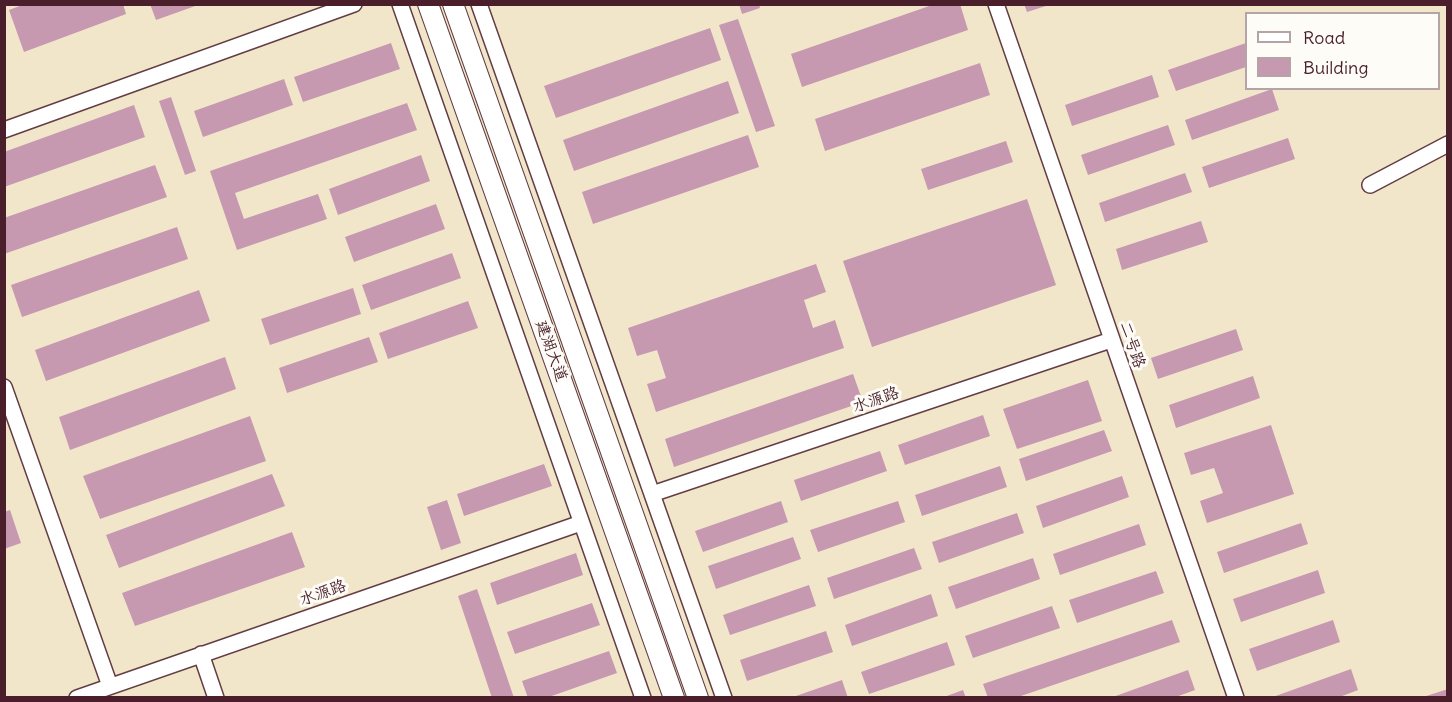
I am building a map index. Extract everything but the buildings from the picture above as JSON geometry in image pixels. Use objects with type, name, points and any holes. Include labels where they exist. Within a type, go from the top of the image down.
[{"type":"main road","name":"建湖大道","points":[[428,4],[674,698]]},
{"type":"main road","name":"建湖大道","points":[[453,4],[698,698]]},
{"type":"street","points":[[5,129],[354,4]]},
{"type":"street","points":[[400,4],[643,698]]},
{"type":"street","points":[[479,4],[724,698]]},
{"type":"street","name":"二号路","points":[[996,4],[1236,698]]},
{"type":"street","points":[[1370,185],[1448,144]]},
{"type":"street","name":"水源路","points":[[652,494],[1111,340]]},
{"type":"street","points":[[4,387],[110,686]]},
{"type":"street","name":"水源路","points":[[77,698],[581,523]]},
{"type":"street","points":[[201,654],[216,698]]}]
